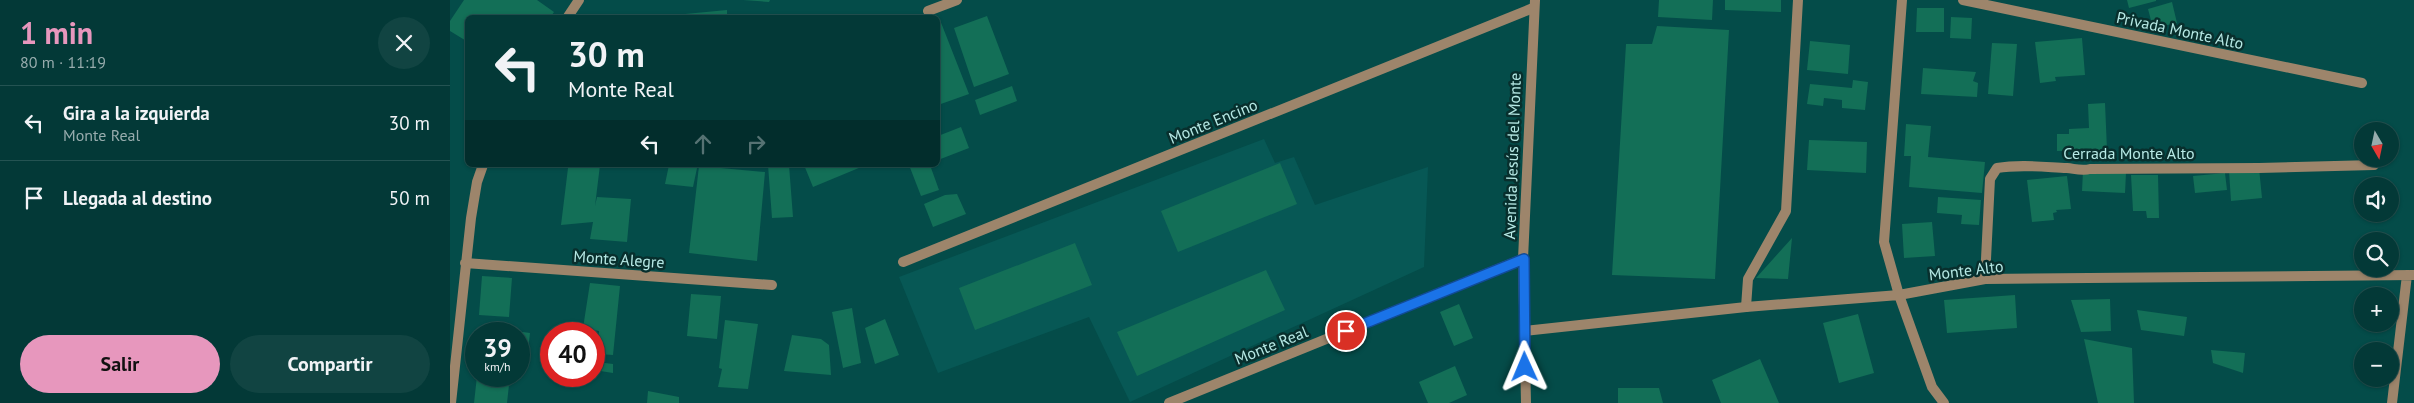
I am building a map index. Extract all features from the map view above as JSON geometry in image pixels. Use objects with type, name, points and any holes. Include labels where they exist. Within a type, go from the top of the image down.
[{"type":"street","points":[[569,15],[579,0]]},
{"type":"street","points":[[928,10],[956,0]]},
{"type":"street","points":[[1746,307],[1748,280],[1786,212],[1798,0]]},
{"type":"street","points":[[1902,0],[1884,242],[1899,295],[1932,387],[1944,403]]},
{"type":"street","name":"Privada Monte Alto","points":[[1963,0],[2362,83]]},
{"type":"street","name":"Avenida Jesús del Monte","points":[[1526,403],[1524,259],[1534,4]]},
{"type":"street","name":"Monte Encino","points":[[903,262],[1534,4]]},
{"type":"street","name":"Cerrada Monte Alto","points":[[1986,279],[1990,179],[1997,168],[2010,166],[2083,171],[2090,169],[2354,166]]},
{"type":"street","points":[[450,403],[465,263],[477,182],[482,167]]},
{"type":"street","name":"Monte Real","points":[[1169,403],[1524,259]]},
{"type":"street","name":"Monte Alegre","points":[[465,263],[772,285]]},
{"type":"street","points":[[2392,403],[2410,276]]},
{"type":"street","name":"Monte Alto","points":[[1524,332],[1746,307],[1899,295],[1986,279],[2410,276]]},
{"type":"shaded area","points":[[1264,139],[1275,163],[1294,157],[1315,205],[1428,167],[1424,267],[1130,402],[1089,317],[938,373],[899,277]]},
{"type":"building","points":[[464,0],[537,0],[554,12],[552,15],[465,15],[465,40],[450,31],[450,21]]},
{"type":"building","points":[[743,0],[770,0],[769,2]]},
{"type":"building","points":[[1659,0],[1713,0],[1712,20],[1658,17]]},
{"type":"building","points":[[1725,0],[1781,0],[1781,12],[1725,10]]},
{"type":"building","points":[[2127,0],[2156,0],[2156,1],[2129,8]]},
{"type":"building","points":[[2172,2],[2177,23],[2153,28],[2148,9]]},
{"type":"building","points":[[1917,8],[1944,8],[1944,32],[1916,32]]},
{"type":"building","points":[[727,10],[727,15],[685,14]]},
{"type":"building","points":[[987,16],[1009,74],[974,87],[954,28]]},
{"type":"building","points":[[1951,17],[1972,18],[1971,39],[1950,38]]},
{"type":"building","points":[[940,20],[969,94],[940,104]]},
{"type":"building","points":[[1657,26],[1729,30],[1715,279],[1612,275],[1626,44],[1652,44]]},
{"type":"building","points":[[2082,38],[2085,75],[2055,77],[2056,81],[2040,83],[2035,42]]},
{"type":"building","points":[[1810,41],[1850,45],[1848,74],[1807,70]]},
{"type":"building","points":[[1992,43],[2017,44],[2013,96],[1988,94]]},
{"type":"building","points":[[1923,68],[1976,72],[1973,81],[1978,83],[1977,97],[1921,94]]},
{"type":"building","points":[[1853,80],[1868,82],[1865,110],[1842,108],[1842,100],[1824,98],[1823,106],[1807,104],[1810,84],[1852,88]]},
{"type":"building","points":[[1012,86],[1017,101],[980,115],[975,100]]},
{"type":"building","points":[[2105,103],[2107,150],[2057,151],[2057,134],[2069,134],[2069,129],[2089,128],[2088,104]]},
{"type":"building","points":[[1906,124],[1931,126],[1928,157],[1985,162],[1982,193],[1909,187],[1911,156],[1904,156]]},
{"type":"building","points":[[961,127],[969,148],[940,159],[940,135]]},
{"type":"building","points":[[1809,140],[1867,142],[1866,173],[1807,170]]},
{"type":"building","points":[[1280,163],[1297,204],[1178,252],[1161,211]]},
{"type":"building","points":[[600,167],[595,206],[597,197],[631,199],[627,242],[590,239],[593,222],[561,225],[568,168]]},
{"type":"building","points":[[669,167],[697,168],[693,187],[665,184]]},
{"type":"building","points":[[699,167],[765,172],[757,261],[689,253]]},
{"type":"building","points":[[768,167],[789,167],[793,217],[772,218]]},
{"type":"building","points":[[805,167],[861,167],[813,187]]},
{"type":"building","points":[[910,167],[931,167],[939,190],[921,196]]},
{"type":"building","points":[[2259,168],[2262,198],[2231,201],[2229,171]]},
{"type":"building","points":[[2083,171],[2126,173],[2125,193],[2082,191]]},
{"type":"building","points":[[2225,173],[2227,190],[2195,193],[2193,176]]},
{"type":"building","points":[[2131,175],[2158,175],[2159,218],[2147,218],[2146,211],[2133,211]]},
{"type":"building","points":[[2067,176],[2071,209],[2056,210],[2057,212],[2053,213],[2054,220],[2032,222],[2027,180]]},
{"type":"building","points":[[957,194],[966,214],[933,227],[924,204],[945,195]]},
{"type":"building","points":[[1938,197],[1981,200],[1979,225],[1961,224],[1962,215],[1937,213]]},
{"type":"building","points":[[1932,222],[1935,256],[1904,258],[1902,224]]},
{"type":"building","points":[[1792,238],[1788,279],[1756,278]]},
{"type":"building","points":[[1075,243],[1092,285],[975,330],[959,288]]},
{"type":"building","points":[[1266,270],[1285,310],[1137,376],[1117,332]]},
{"type":"building","points":[[482,276],[512,278],[509,317],[479,315]]},
{"type":"building","points":[[590,283],[620,286],[613,355],[605,354],[605,322],[584,322]]},
{"type":"building","points":[[691,294],[721,296],[717,339],[687,336]]},
{"type":"building","points":[[2015,295],[2017,328],[1947,333],[1944,300]]},
{"type":"building","points":[[2110,299],[2111,331],[2081,332],[2071,300]]},
{"type":"building","points":[[1459,304],[1473,338],[1454,346],[1440,312]]},
{"type":"building","points":[[852,308],[861,363],[843,368],[832,312]]},
{"type":"building","points":[[2137,310],[2187,317],[2184,336],[2141,330]]},
{"type":"building","points":[[1858,314],[1874,373],[1839,383],[1823,323]]},
{"type":"building","points":[[885,319],[899,355],[875,364],[865,328]]},
{"type":"building","points":[[725,320],[758,324],[748,389],[718,387],[722,369],[719,368]]},
{"type":"building","points":[[792,335],[821,339],[829,345],[831,375],[784,371]]},
{"type":"building","points":[[2084,339],[2132,348],[2134,403],[2098,403]]},
{"type":"building","points":[[2211,350],[2245,353],[2243,373],[2213,363]]},
{"type":"building","points":[[1760,359],[1779,403],[1721,403],[1712,380]]},
{"type":"building","points":[[605,363],[613,364],[613,373],[605,372]]},
{"type":"building","points":[[1455,366],[1467,395],[1449,403],[1428,403],[1419,382]]},
{"type":"building","points":[[476,387],[509,387],[507,403],[474,403]]},
{"type":"building","points":[[1618,388],[1659,388],[1663,403],[1618,403]]},
{"type":"building","points":[[648,391],[679,397],[679,403],[647,403]]},
{"type":"route","points":[[1346,331],[1524,259],[1525,367]]}]
